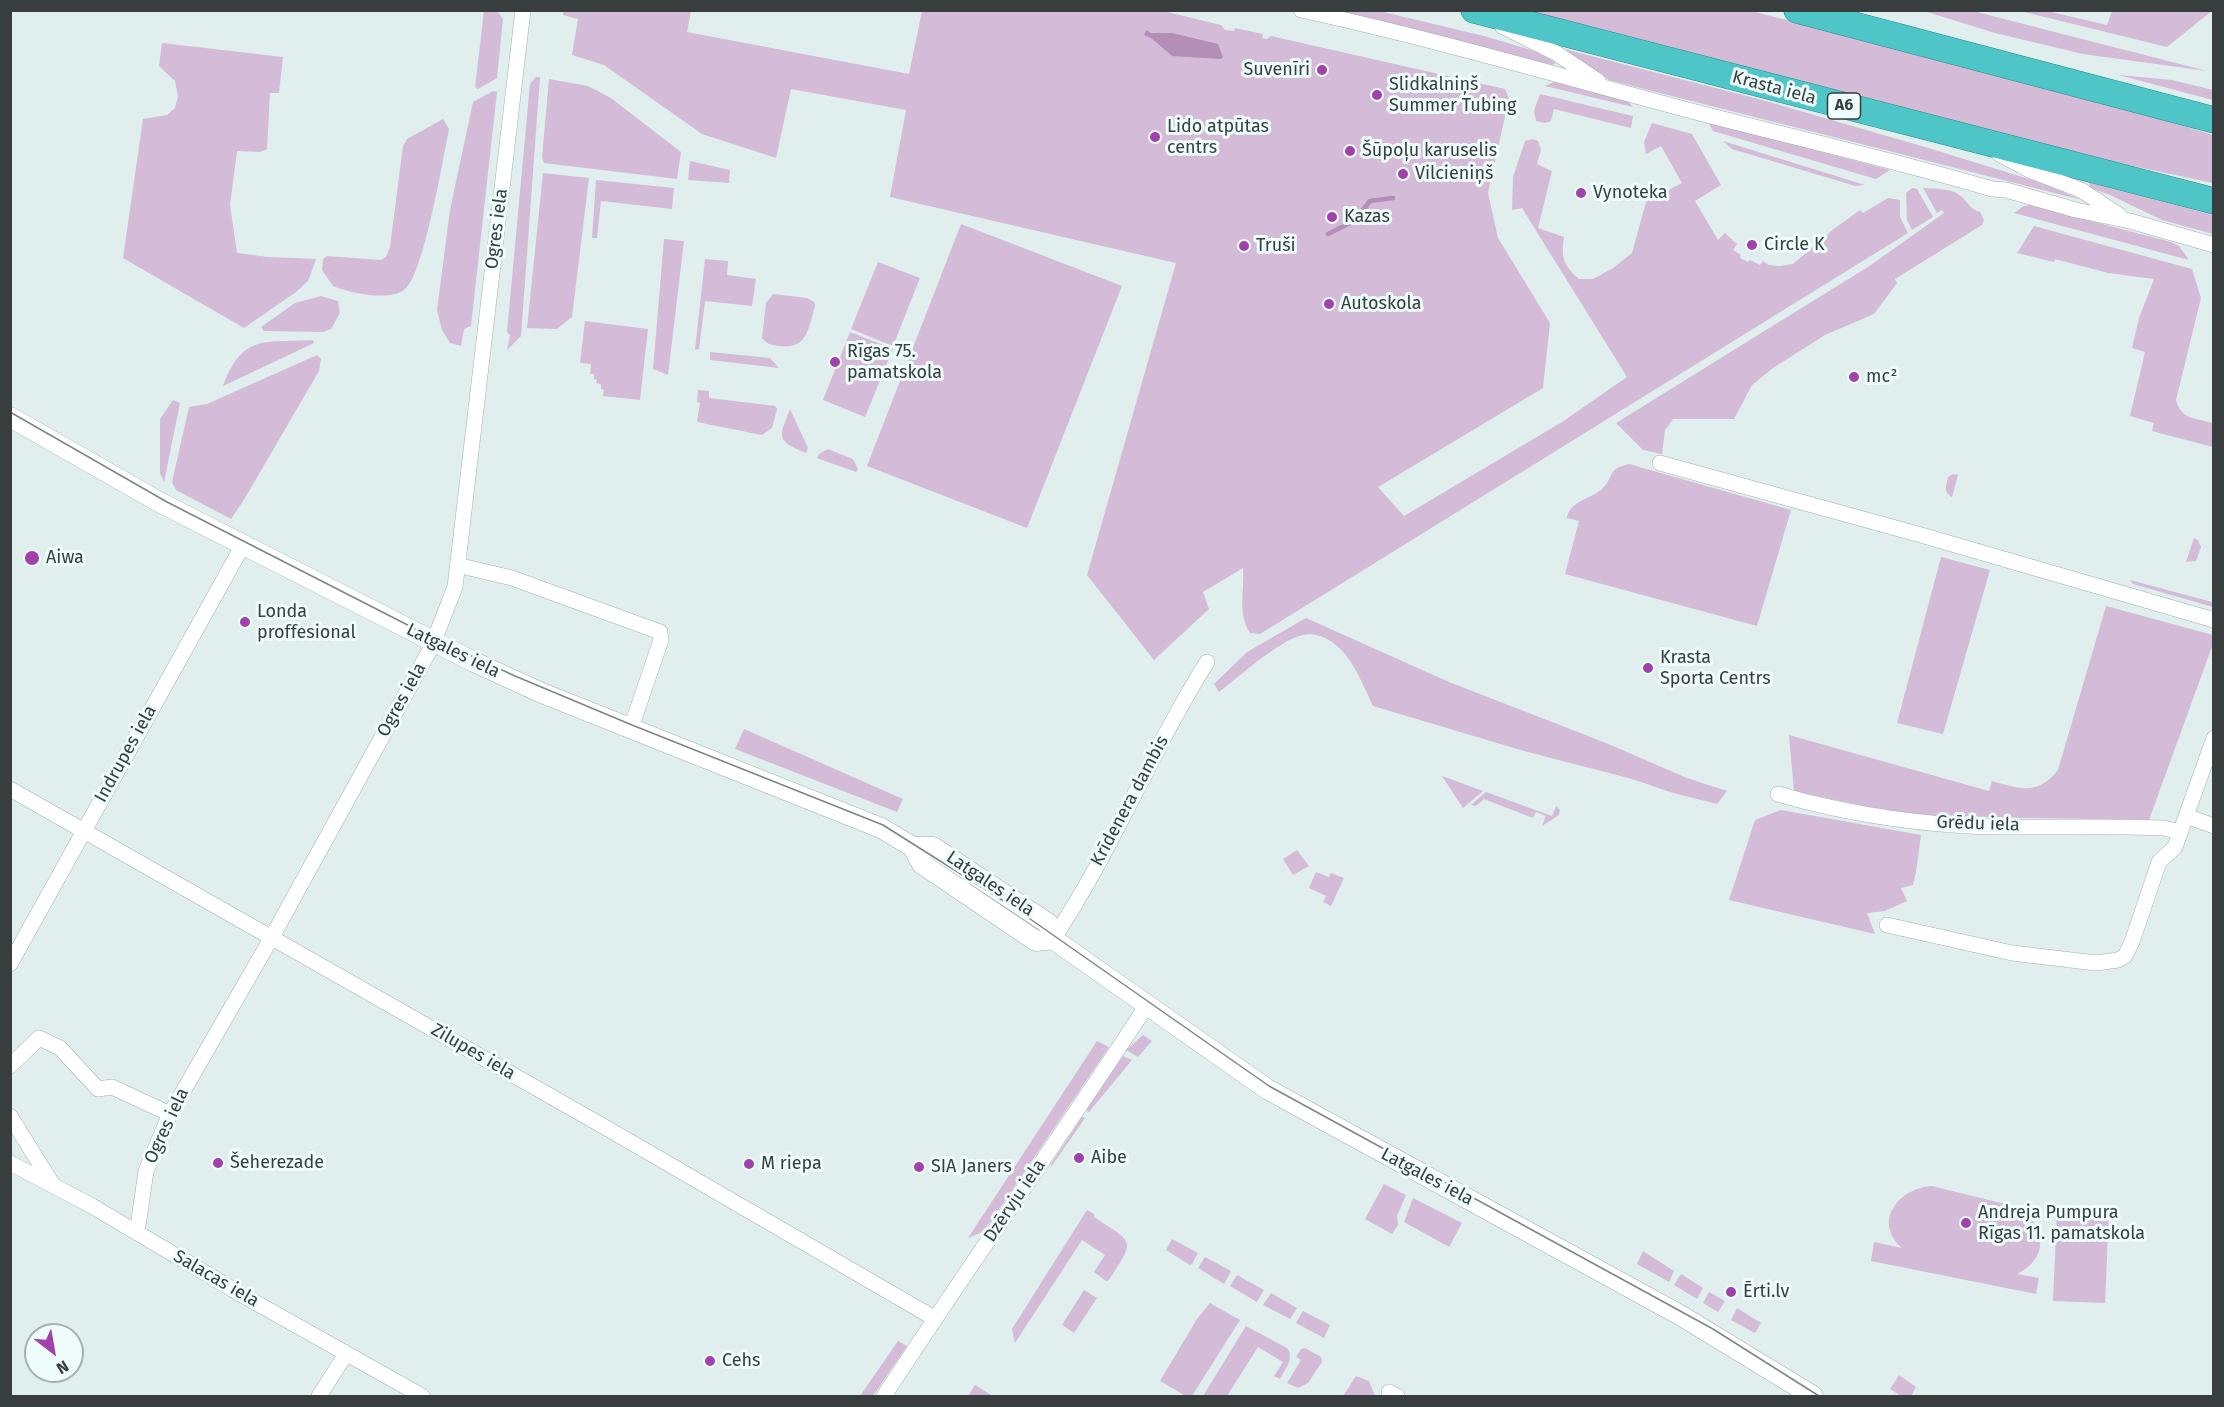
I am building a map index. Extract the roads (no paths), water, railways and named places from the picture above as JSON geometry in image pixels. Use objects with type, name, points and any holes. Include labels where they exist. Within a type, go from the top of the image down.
[{"type":"highway","name":"Krasta iela","points":[[1472,10],[2214,201]]},
{"type":"highway","points":[[1797,10],[2214,120]]},
{"type":"highway","points":[[2162,107],[2214,130]]},
{"type":"highway","points":[[2109,174],[2147,175],[2199,180],[2214,184]]},
{"type":"street","name":"Ogres iela","points":[[137,1233],[146,1171],[170,1114],[272,937],[434,642],[455,587],[523,10]]},
{"type":"street","points":[[1301,10],[1914,166],[1992,189],[2006,190],[2076,210],[2130,221],[2214,245]]},
{"type":"street","points":[[1472,10],[1556,52],[1606,87]]},
{"type":"street","points":[[1974,140],[2029,170],[2081,190],[2130,221]]},
{"type":"street","name":"Latgales iela","points":[[10,417],[161,503],[434,642],[542,693],[881,828],[914,847],[922,864],[1036,941],[1053,939],[1267,1089],[1680,1315],[1813,1396]]},
{"type":"street","points":[[1660,463],[1977,550],[2214,620]]},
{"type":"street","name":"Indrupes iela","points":[[10,964],[243,545]]},
{"type":"street","points":[[458,566],[512,578],[660,632],[661,640],[631,728]]},
{"type":"street","name":"Krīdenera dambis","points":[[1053,939],[1091,874],[1182,701],[1207,662]]},
{"type":"street","points":[[1887,925],[2012,953],[2096,963],[2118,960],[2125,956],[2132,942],[2159,862],[2175,847],[2214,738]]},
{"type":"street","name":"Zilupes iela","points":[[10,789],[934,1318]]},
{"type":"street","name":"Grēdu iela","points":[[1778,794],[1808,803],[1902,820],[1967,826],[2163,828],[2180,832]]},
{"type":"street","points":[[2186,816],[2214,826]]},
{"type":"street","name":"Dzērvju iela","points":[[884,1396],[934,1318],[1147,1005]]},
{"type":"street","points":[[10,1066],[39,1038],[60,1048],[98,1089],[112,1087],[170,1114]]},
{"type":"street","points":[[10,1116],[54,1186]]},
{"type":"street","name":"Salacas iela","points":[[10,1163],[422,1396]]},
{"type":"street","points":[[320,1396],[346,1354]]},
{"type":"waterway","points":[[1328,234],[1354,221],[1370,201],[1393,198]]},
{"type":"tram line","points":[[10,412],[167,502],[435,639],[515,676],[632,725],[883,825],[1013,907],[1269,1086],[1713,1329],[1819,1396]]},
{"type":"place","name":"Suvenīri","points":[[1322,70]]},
{"type":"place","name":"Slidkalniņš Summer Tubing","points":[[1377,95]]},
{"type":"place","name":"Lido atpūtas centrs","points":[[1155,137]]},
{"type":"place","name":"Šūpoļu karuselis","points":[[1350,151]]},
{"type":"place","name":"Vilcieniņš","points":[[1403,174]]},
{"type":"place","name":"Vynoteka","points":[[1581,193]]},
{"type":"place","name":"Kazas","points":[[1332,217]]},
{"type":"place","name":"Circle K","points":[[1752,245]]},
{"type":"place","name":"Truši","points":[[1244,246]]},
{"type":"place","name":"Autoskola","points":[[1329,304]]},
{"type":"place","name":"Rīgas 75. pamatskola","points":[[835,362]]},
{"type":"place","name":"mc²","points":[[1854,377]]},
{"type":"place","name":"Aiwa","points":[[32,558]]},
{"type":"place","name":"Londa proffesional","points":[[245,622]]},
{"type":"place","name":"Krasta Sporta Centrs","points":[[1648,668]]},
{"type":"place","name":"Aibe","points":[[1079,1158]]},
{"type":"place","name":"Šeherezade","points":[[218,1163]]},
{"type":"place","name":"M riepa","points":[[749,1164]]},
{"type":"place","name":"SIA Janers","points":[[919,1167]]},
{"type":"place","name":"Andreja Pumpura Rīgas 11. pamatskola","points":[[1966,1223]]},
{"type":"place","name":"Ērti.lv","points":[[1731,1292]]},
{"type":"place","name":"Cehs","points":[[710,1361]]}]
